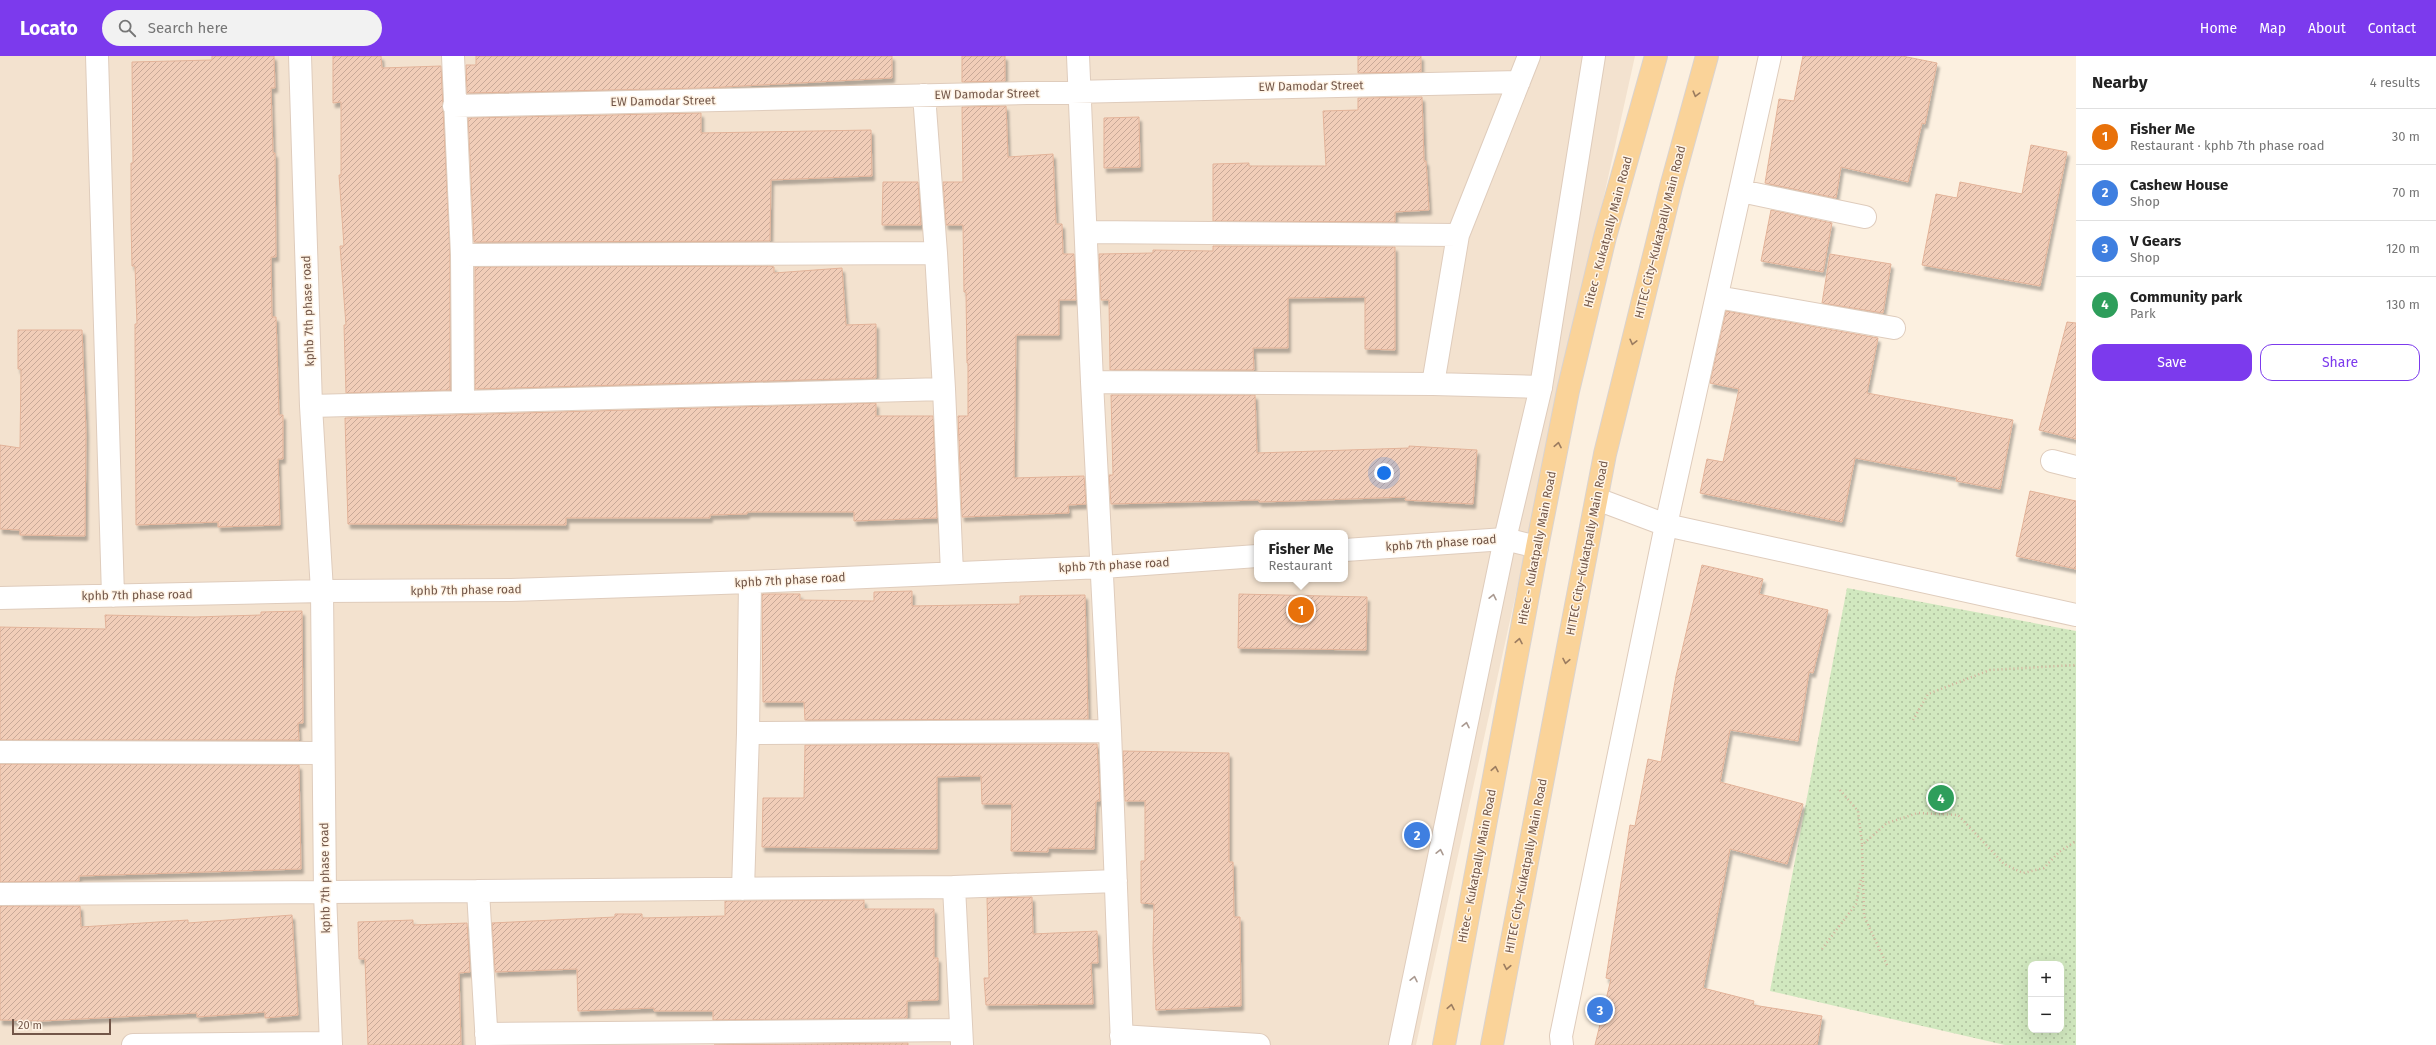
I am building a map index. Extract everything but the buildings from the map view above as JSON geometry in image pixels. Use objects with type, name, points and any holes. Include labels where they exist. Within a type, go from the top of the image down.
[{"type":"main road","name":"Hitec - Kukatpally Main Road","points":[[1444,1045],[1537,547],[1568,391],[1603,245],[1656,56]]},
{"type":"main road","name":"HITEC City–Kukatpally Main Road","points":[[1492,1045],[1605,454],[1671,187],[1707,56]]},
{"type":"street","points":[[97,56],[113,596]]},
{"type":"street","name":"kphb 7th phase road","points":[[300,56],[311,406],[322,590],[325,892],[331,1044]]},
{"type":"street","points":[[453,56],[454,106],[462,255],[463,402]]},
{"type":"street","points":[[1078,56],[1092,382],[1103,567],[1122,1040],[1259,1045]]},
{"type":"street","points":[[1433,384],[1458,235],[1529,56]]},
{"type":"street","points":[[1400,1045],[1505,539],[1541,387],[1594,56]]},
{"type":"street","points":[[1562,1045],[1561,1036],[1666,526],[1770,56]]},
{"type":"street","name":"EW Damodar Street","points":[[454,106],[1519,82]]},
{"type":"street","points":[[924,95],[936,253],[944,389],[952,573]]},
{"type":"street","points":[[1741,191],[1865,217]]},
{"type":"street","points":[[1086,232],[1458,235]]},
{"type":"street","points":[[462,255],[936,253]]},
{"type":"street","points":[[1717,297],[1894,328]]},
{"type":"street","points":[[1092,382],[1433,384],[1541,387]]},
{"type":"street","points":[[311,406],[944,389]]},
{"type":"street","points":[[2052,461],[2076,466]]},
{"type":"street","points":[[1597,499],[1666,526],[2076,615]]},
{"type":"street","name":"kphb 7th phase road","points":[[1348,550],[1505,539],[1537,547]]},
{"type":"street","name":"kphb 7th phase road","points":[[0,598],[322,590],[511,590],[750,582],[1103,567],[1254,556]]},
{"type":"street","points":[[744,889],[750,582]]},
{"type":"street","points":[[748,733],[1110,731]]},
{"type":"street","points":[[0,752],[323,753]]},
{"type":"street","points":[[0,894],[954,887],[1116,881]]},
{"type":"street","points":[[478,891],[487,1039],[962,1037],[954,887]]},
{"type":"street","points":[[133,1045],[331,1044]]},
{"type":"path","points":[[1913,720],[1928,694],[1990,670],[2076,665]]},
{"type":"path","points":[[1840,790],[1858,811],[1862,845],[1864,916],[1887,965]]},
{"type":"path","points":[[1862,845],[1888,823],[1918,813],[1958,815],[2004,864],[2023,873],[2044,868],[2059,852],[2076,841]]},
{"type":"path","points":[[1822,949],[1856,904],[1862,875]]},
{"type":"shaded area","points":[[0,56],[1635,56],[1416,1045],[0,1045]]},
{"type":"green space","points":[[1847,588],[2076,631],[2076,1045],[2005,1045],[1770,991]]},
{"type":"place","name":"Fisher Me","points":[[1301,610]]},
{"type":"place","name":"Community park","points":[[1941,798]]},
{"type":"place","name":"Cashew House","points":[[1417,835]]},
{"type":"place","name":"V Gears","points":[[1600,1010]]}]
